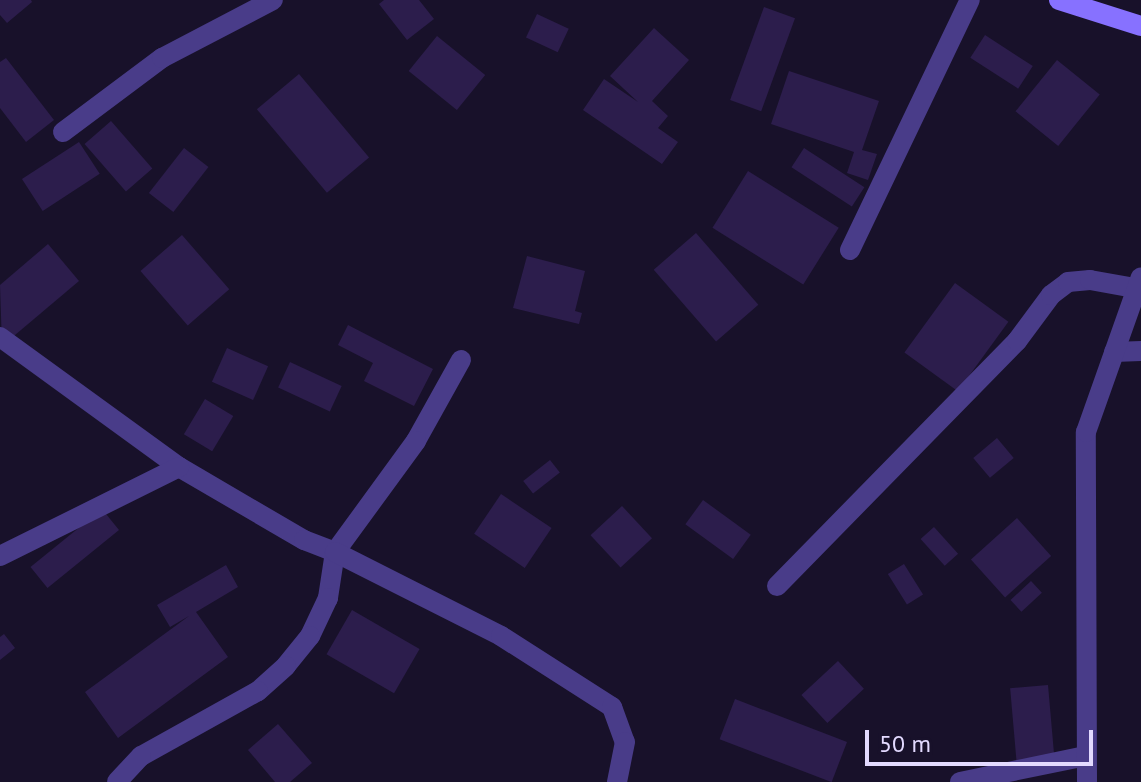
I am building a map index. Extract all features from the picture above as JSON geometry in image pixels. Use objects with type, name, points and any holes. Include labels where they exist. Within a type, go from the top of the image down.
[{"type":"street","points":[[63,132],[162,58],[273,0]]},
{"type":"street","points":[[850,250],[970,0]]},
{"type":"street","points":[[1059,0],[1141,26]]},
{"type":"street","points":[[777,586],[1017,341],[1051,295],[1068,282],[1138,283],[1086,432],[1087,782]]},
{"type":"street","points":[[0,337],[179,467],[304,540],[335,552],[501,636],[612,707],[625,742],[617,782]]},
{"type":"street","points":[[1114,352],[1141,351]]},
{"type":"street","points":[[117,782],[141,756],[258,691],[286,666],[310,636],[328,598],[335,552],[416,441],[461,360]]},
{"type":"street","points":[[0,556],[179,467]]},
{"type":"street","points":[[960,782],[1086,756]]},
{"type":"building","points":[[0,0],[32,2],[7,23],[0,15]]},
{"type":"building","points":[[384,0],[419,0],[434,19],[407,40],[379,4]]},
{"type":"building","points":[[764,7],[795,18],[761,111],[730,100]]},
{"type":"building","points":[[537,14],[569,29],[558,52],[526,38]]},
{"type":"building","points":[[654,28],[689,60],[652,101],[668,116],[658,128],[678,142],[662,164],[583,110],[604,79],[638,102],[610,76]]},
{"type":"building","points":[[985,35],[1033,66],[1018,89],[970,58]]},
{"type":"building","points":[[437,36],[485,75],[457,110],[409,71]]},
{"type":"building","points":[[6,58],[54,120],[26,142],[0,108],[0,62]]},
{"type":"building","points":[[1057,60],[1100,95],[1058,146],[1015,111]]},
{"type":"building","points":[[789,71],[879,101],[862,150],[877,154],[868,180],[847,173],[854,152],[771,124]]},
{"type":"building","points":[[299,74],[369,157],[327,193],[257,109]]},
{"type":"building","points":[[111,121],[152,169],[126,192],[85,144]]},
{"type":"building","points":[[79,142],[100,174],[43,211],[22,179]]},
{"type":"building","points":[[184,148],[208,167],[173,212],[149,193]]},
{"type":"building","points":[[804,148],[864,187],[852,207],[791,167]]},
{"type":"building","points":[[748,171],[839,228],[803,285],[712,228]]},
{"type":"building","points":[[696,233],[758,305],[716,341],[654,270]]},
{"type":"building","points":[[182,235],[229,289],[188,325],[140,271]]},
{"type":"building","points":[[48,244],[79,281],[2,346],[0,285]]},
{"type":"building","points":[[527,256],[585,271],[575,311],[582,313],[579,324],[513,308]]},
{"type":"building","points":[[955,283],[1008,322],[958,391],[904,353]]},
{"type":"building","points":[[348,325],[433,369],[414,406],[364,381],[373,363],[338,345]]},
{"type":"building","points":[[227,348],[268,366],[253,400],[212,382]]},
{"type":"building","points":[[290,362],[342,386],[330,411],[278,387]]},
{"type":"building","points":[[205,399],[233,416],[212,451],[184,434]]},
{"type":"building","points":[[997,438],[1014,458],[990,478],[973,458]]},
{"type":"building","points":[[550,460],[560,473],[533,494],[523,481]]},
{"type":"building","points":[[501,494],[552,528],[525,568],[474,534]]},
{"type":"building","points":[[703,500],[751,535],[733,559],[685,524]]},
{"type":"building","points":[[622,506],[652,538],[621,568],[591,535]]},
{"type":"building","points":[[102,509],[119,530],[47,588],[31,567]]},
{"type":"building","points":[[1017,518],[1051,556],[1005,597],[971,559]]},
{"type":"building","points":[[934,527],[958,554],[945,566],[921,539]]},
{"type":"building","points":[[904,564],[923,595],[907,605],[888,574]]},
{"type":"building","points":[[226,565],[238,587],[196,612],[228,657],[118,738],[85,692],[189,616],[170,627],[157,605]]},
{"type":"building","points":[[1031,581],[1042,593],[1021,612],[1011,600]]},
{"type":"building","points":[[352,610],[420,649],[394,693],[326,654]]},
{"type":"building","points":[[4,634],[15,648],[0,660],[0,637]]},
{"type":"building","points":[[838,661],[864,689],[827,723],[801,695]]},
{"type":"building","points":[[1048,685],[1056,772],[1018,775],[1010,688]]},
{"type":"building","points":[[735,699],[847,742],[831,782],[720,739]]},
{"type":"building","points":[[278,724],[312,763],[290,782],[275,782],[248,750]]}]
